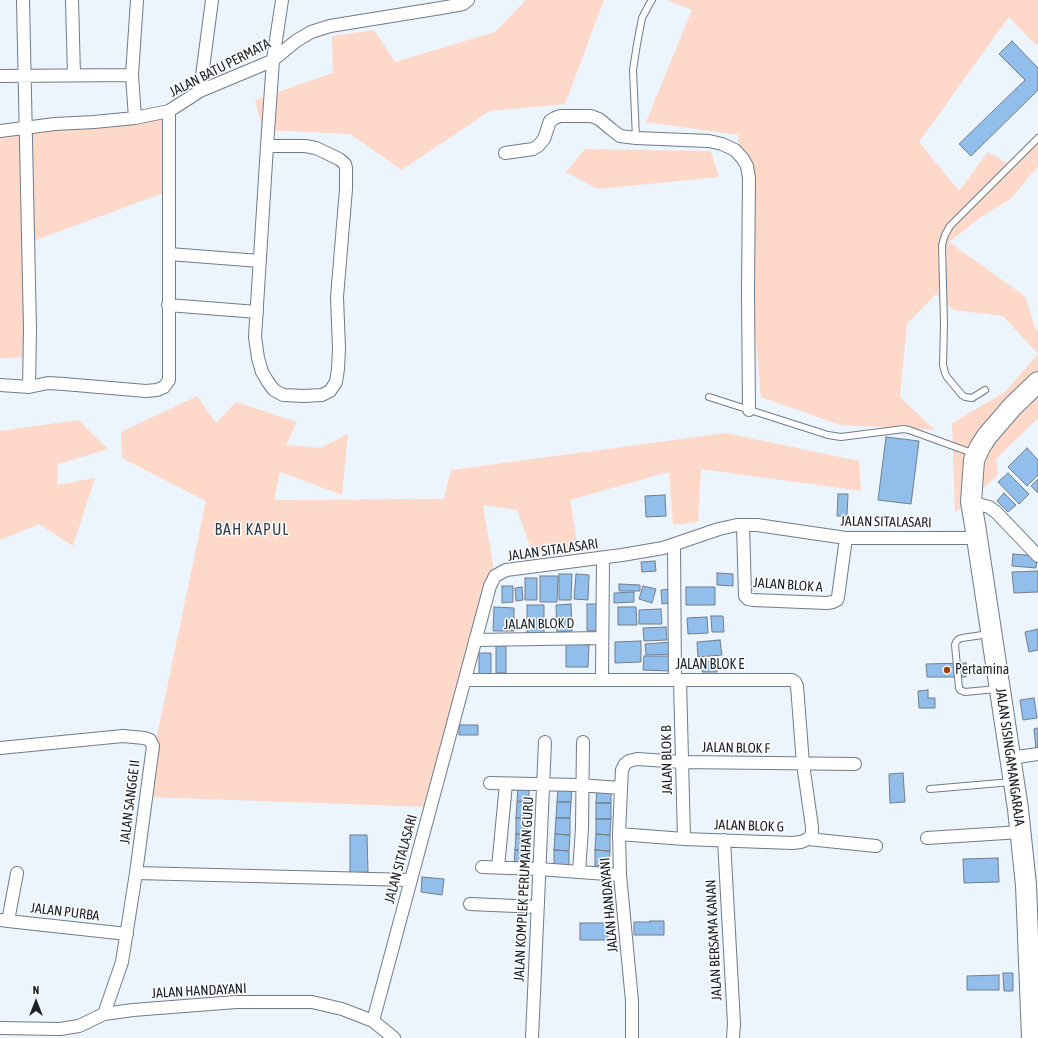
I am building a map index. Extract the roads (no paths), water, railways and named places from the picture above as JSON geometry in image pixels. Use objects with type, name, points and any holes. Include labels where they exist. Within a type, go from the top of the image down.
[{"type":"highway","name":"JALAN SISINGAMANGARAJA","points":[[1032,1038],[1033,949],[1021,832],[971,502],[974,460],[980,447],[987,436],[1013,406],[1038,382]]},
{"type":"street","points":[[23,0],[30,330],[29,387]]},
{"type":"street","points":[[72,0],[74,75]]},
{"type":"street","points":[[136,118],[132,74],[137,0]]},
{"type":"street","points":[[200,91],[212,0]]},
{"type":"street","points":[[267,146],[305,146],[316,148],[339,159],[345,164],[346,168],[346,189],[337,297],[339,348],[338,369],[336,382],[330,391],[322,395],[283,395],[274,390],[262,372],[258,358],[256,336],[257,312],[267,146],[273,60],[282,0]]},
{"type":"street","name":"JALAN BATU PERMATA","points":[[0,131],[55,124],[136,118],[169,111],[200,91],[237,77],[273,60],[296,41],[311,32],[330,26],[424,6],[463,4],[468,0]]},
{"type":"street","points":[[0,76],[132,74]]},
{"type":"street","points":[[0,385],[29,387],[48,384],[64,384],[146,391],[157,390],[164,387],[169,380],[169,111]]},
{"type":"street","points":[[505,153],[533,149],[538,146],[544,139],[550,121],[560,116],[595,117],[620,136],[709,141],[722,144],[735,150],[747,166],[750,178],[748,292],[750,410]]},
{"type":"street","points":[[169,254],[260,261]]},
{"type":"street","points":[[168,305],[257,312]]},
{"type":"street","points":[[971,502],[989,507],[996,512],[1038,556]]},
{"type":"street","name":"JALAN SITALASARI","points":[[373,1022],[490,586],[495,576],[506,570],[603,558],[663,548],[719,529],[737,525],[757,525],[846,538],[977,538]]},
{"type":"street","name":"JALAN BLOK A","points":[[743,525],[745,596],[748,600],[827,603],[837,600],[846,538]]},
{"type":"street","name":"JALAN BLOK B","points":[[674,544],[684,839]]},
{"type":"street","points":[[602,680],[603,558]]},
{"type":"street","name":"JALAN BLOK D","points":[[476,640],[602,638]]},
{"type":"street","name":"JALAN BLOK E","points":[[465,680],[792,680],[795,682],[796,686],[803,764],[812,827],[812,834],[808,839]]},
{"type":"street","name":"JALAN SANGGE II","points":[[0,748],[123,736],[144,738],[150,740],[153,746],[136,873],[122,962],[104,1014]]},
{"type":"street","name":"JALAN KOMPLEK PERUMAHAN GURU","points":[[532,1038],[545,742]]},
{"type":"street","points":[[579,872],[583,786],[583,742]]},
{"type":"street","points":[[1011,758],[1038,754]]},
{"type":"street","name":"JALAN BLOK F","points":[[622,770],[625,764],[636,759],[682,762],[855,764]]},
{"type":"street","name":"JALAN HANDAYANI","points":[[622,770],[619,834],[620,875],[632,1001],[632,1038]]},
{"type":"street","points":[[490,783],[621,788]]},
{"type":"street","points":[[498,867],[506,784]]},
{"type":"street","points":[[927,838],[1021,832]]},
{"type":"street","name":"JALAN BLOK G","points":[[619,834],[684,839],[792,843],[801,842],[808,839],[876,846]]},
{"type":"street","name":"JALAN BERSAMA KANAN","points":[[724,840],[734,1024],[732,1038]]},
{"type":"street","points":[[482,867],[539,869],[620,875]]},
{"type":"street","points":[[4,920],[17,873]]},
{"type":"street","points":[[136,873],[411,880]]},
{"type":"street","points":[[470,904],[538,907]]},
{"type":"street","name":"JALAN PURBA","points":[[4,920],[127,934]]},
{"type":"street","name":"JALAN HANDAYANI","points":[[0,1028],[60,1029],[80,1026],[104,1014],[133,1010],[236,1002],[312,1002],[342,1009],[373,1022],[394,1038]]},
{"type":"lane","points":[[636,138],[633,70],[636,44],[642,18],[652,0]]},
{"type":"lane","points":[[985,390],[972,398],[965,397],[945,374],[943,365],[944,324],[942,245],[950,226],[1038,138]]},
{"type":"lane","points":[[709,397],[828,436],[841,437],[909,430],[977,454]]},
{"type":"lane","points":[[991,634],[962,638],[956,642],[959,688],[965,692],[1000,689]]},
{"type":"lane","points":[[930,789],[1014,782]]},
{"type":"place","name":"Pertamina","points":[[947,670]]},
{"type":"district","name":"BAH KAPUL","points":[[252,530]]}]
